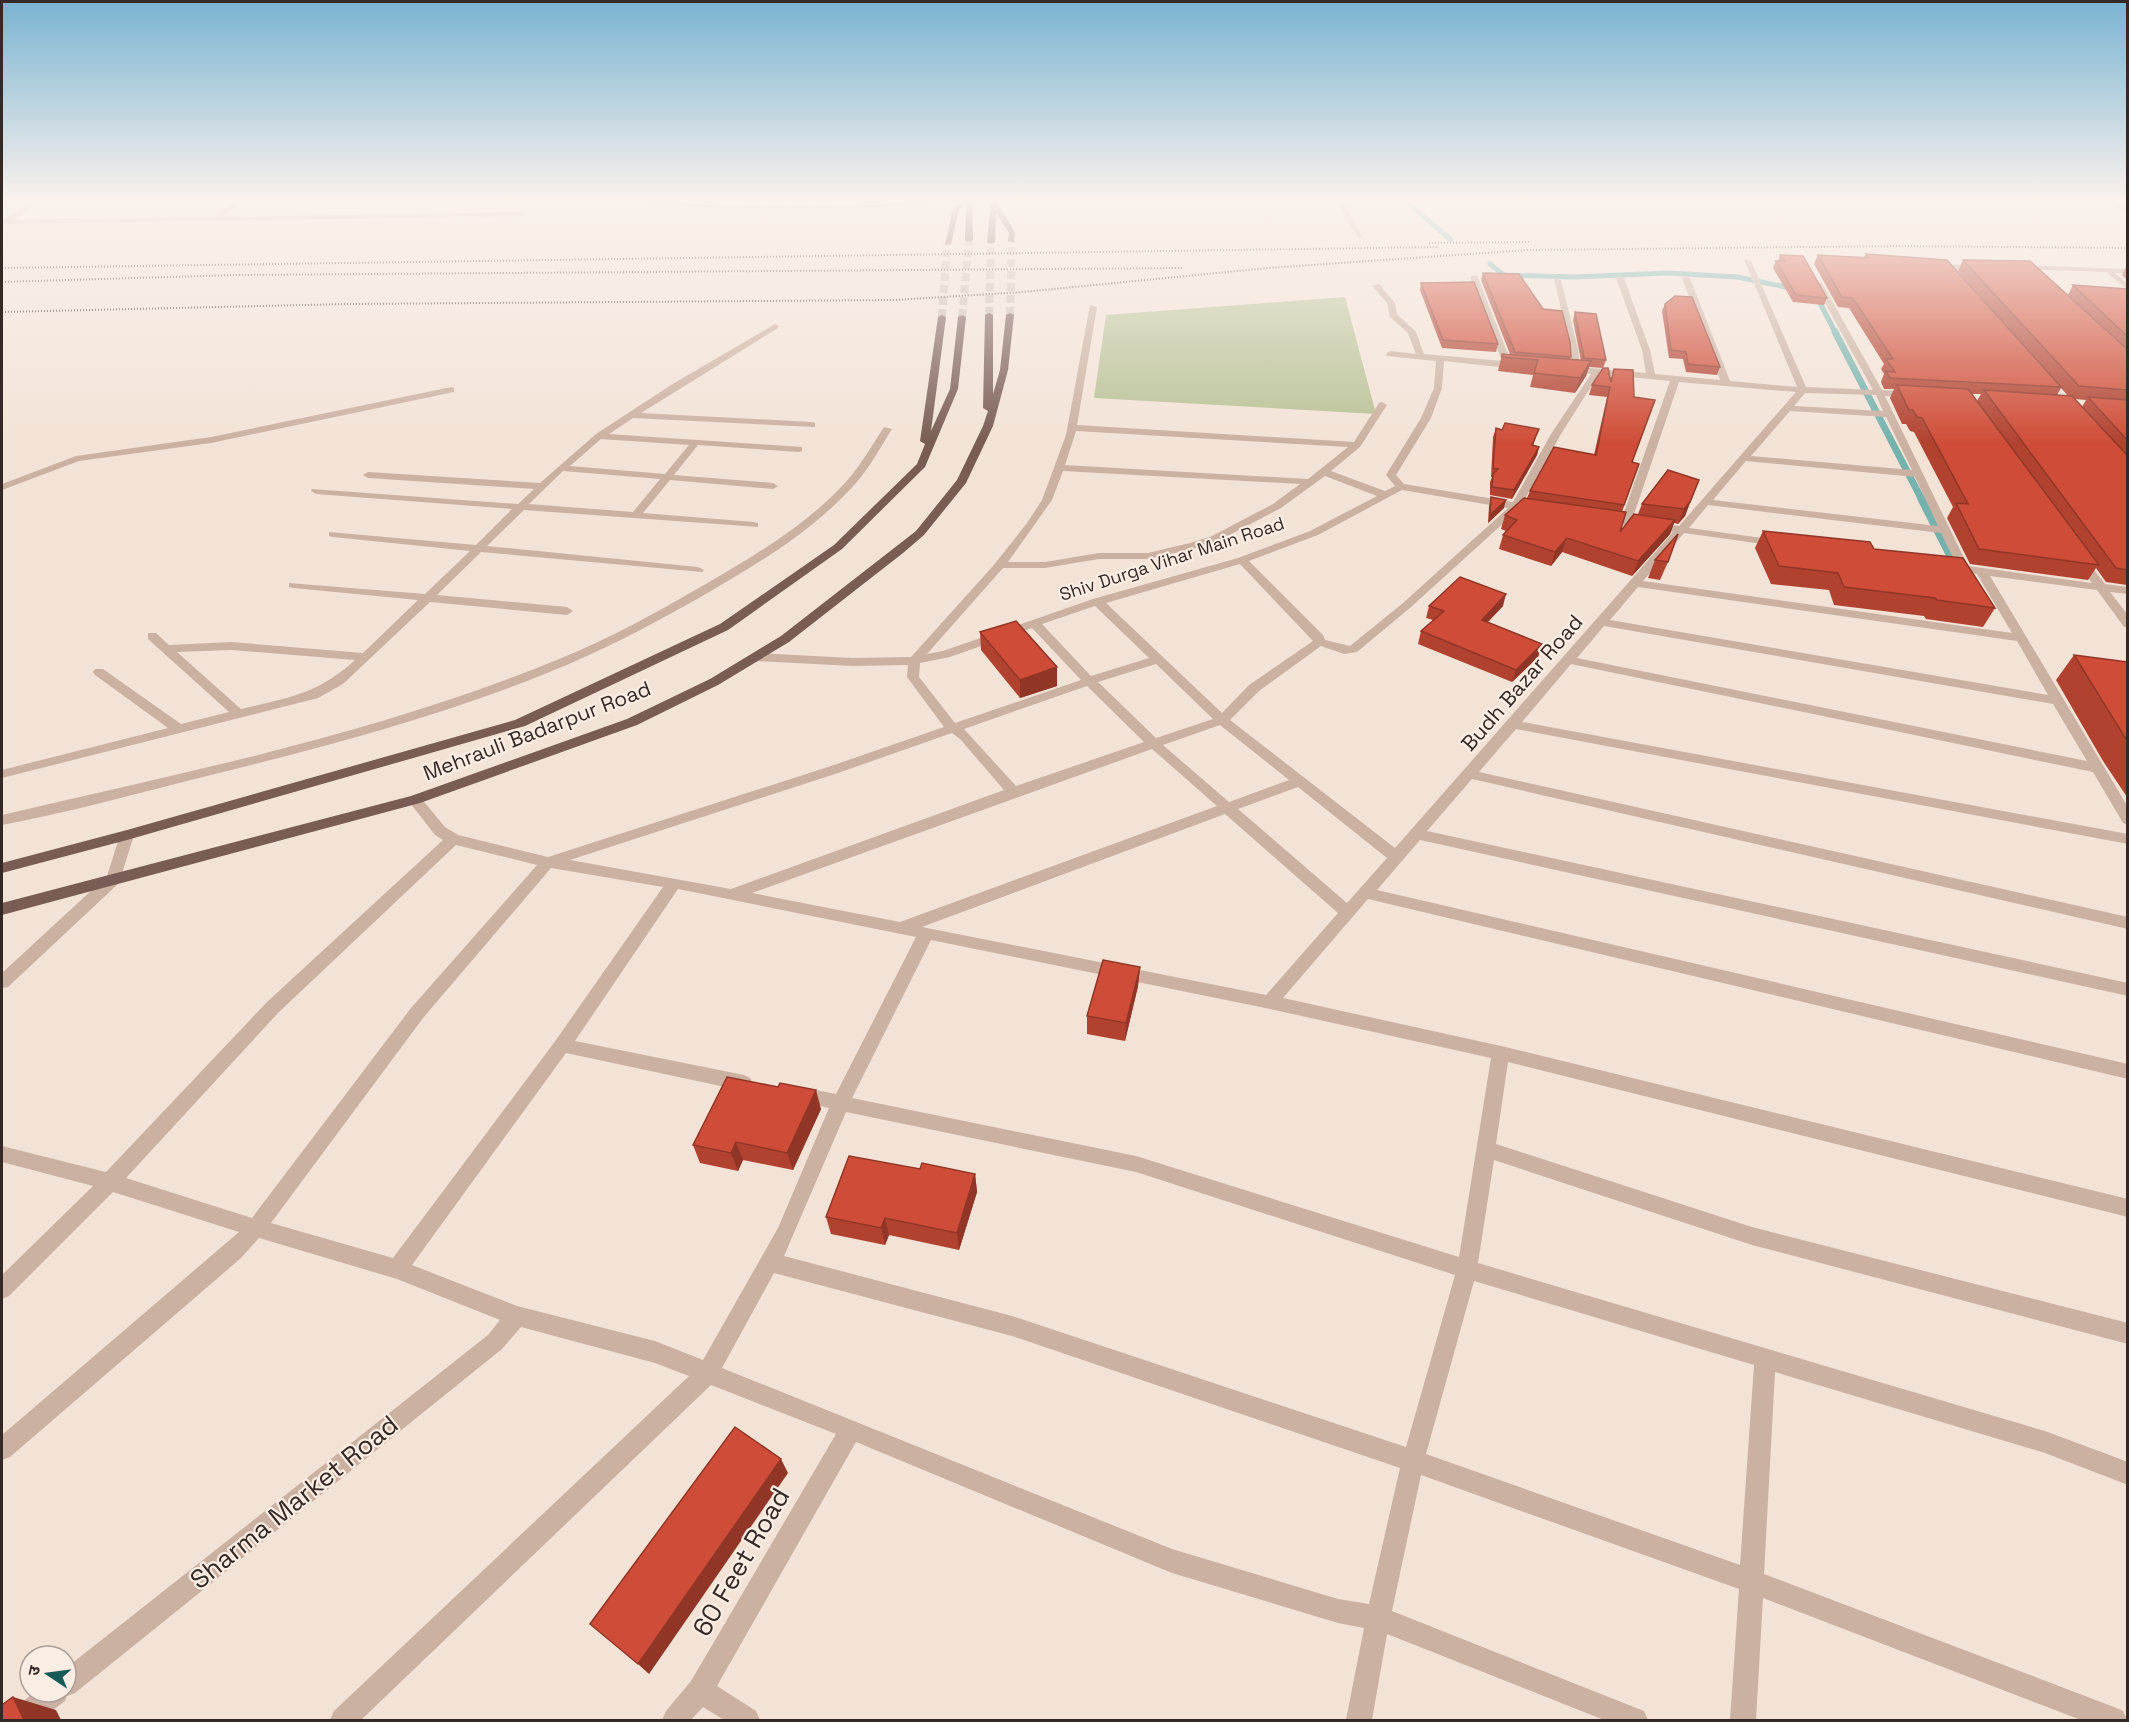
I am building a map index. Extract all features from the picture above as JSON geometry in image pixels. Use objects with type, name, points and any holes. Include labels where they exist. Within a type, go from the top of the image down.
[{"type":"main road","points":[[988,426],[989,315]]},
{"type":"main road","name":"Mehrauli Badarpur Road","points":[[2,909],[415,800],[632,722],[714,682],[794,632],[920,533],[962,481],[988,426],[1004,370],[1010,315]]},
{"type":"main road","points":[[921,465],[932,405],[942,316]]},
{"type":"main road","points":[[921,465],[954,389],[962,317]]},
{"type":"main road","name":"Mehrauli Badarpur Road","points":[[2,868],[128,835],[520,723],[724,627],[838,547],[921,465]]},
{"type":"street","points":[[1476,281],[1508,364]]},
{"type":"street","points":[[1557,281],[1574,349],[1576,370]]},
{"type":"street","points":[[1621,281],[1646,350],[1651,377]]},
{"type":"street","points":[[1687,281],[1726,383]]},
{"type":"street","points":[[1755,281],[1803,390]]},
{"type":"street","points":[[1817,281],[1878,392],[1964,569]]},
{"type":"street","points":[[1958,281],[1962,286]]},
{"type":"street","points":[[1376,286],[1391,303],[1394,315],[1412,332],[1421,357]]},
{"type":"street","points":[[1013,792],[964,736],[953,729],[913,677],[914,661],[999,565],[1031,525],[1047,500],[1072,428],[1093,307]]},
{"type":"street","points":[[2,774],[321,692],[339,681],[366,657],[481,548],[542,486],[599,436],[775,326]]},
{"type":"street","points":[[1390,354],[1531,366]]},
{"type":"street","points":[[1440,359],[1438,388],[1426,418],[1391,475],[1401,488],[1549,511]]},
{"type":"street","points":[[1553,368],[1803,390],[1922,395]]},
{"type":"street","points":[[1319,642],[1344,650],[1353,649],[1391,620],[1516,506],[1556,434],[1596,372]]},
{"type":"street","points":[[1626,522],[1675,379]]},
{"type":"street","points":[[2,487],[76,459],[211,440],[451,390]]},
{"type":"street","name":"Budh Bazar Road","points":[[1270,1002],[1803,390]]},
{"type":"street","points":[[999,565],[1045,565],[1099,556],[1148,556],[1193,546],[1231,531],[1276,506],[1311,482],[1357,445],[1382,405]]},
{"type":"street","points":[[1787,408],[1889,414]]},
{"type":"street","points":[[630,415],[812,425]]},
{"type":"street","points":[[1072,428],[1357,445]]},
{"type":"street","points":[[2,820],[390,723],[587,654],[693,600],[782,542],[836,497],[866,464],[887,429]]},
{"type":"street","points":[[599,436],[799,448]]},
{"type":"street","points":[[636,515],[696,442]]},
{"type":"street","points":[[1744,458],[1917,473]]},
{"type":"street","points":[[561,468],[773,486]]},
{"type":"street","points":[[1060,468],[1311,482]]},
{"type":"street","points":[[1324,472],[1385,495]]},
{"type":"street","points":[[368,475],[542,486]]},
{"type":"street","name":"Shiv Durga Vihar Main Road","points":[[755,657],[852,662],[914,661],[946,654],[1097,601],[1242,560],[1314,532],[1401,488]]},
{"type":"street","points":[[316,491],[754,525]]},
{"type":"street","points":[[1705,502],[1944,530]]},
{"type":"street","points":[[1593,517],[1787,544]]},
{"type":"street","points":[[333,534],[698,570]]},
{"type":"street","points":[[2074,550],[2127,624]]},
{"type":"street","points":[[1242,560],[1319,638],[1319,642]]},
{"type":"street","points":[[1940,566],[2127,591]]},
{"type":"street","points":[[1982,572],[2127,820]]},
{"type":"street","points":[[1635,583],[2021,638]]},
{"type":"street","points":[[293,585],[567,611]]},
{"type":"street","points":[[1097,601],[1222,720],[1396,857]]},
{"type":"street","points":[[1601,622],[2058,701]]},
{"type":"street","points":[[1034,623],[1153,743],[1348,913]]},
{"type":"street","points":[[152,636],[239,714]]},
{"type":"street","points":[[733,894],[1013,792],[1222,720],[1254,688],[1319,642]]},
{"type":"street","points":[[165,650],[231,646],[366,657]]},
{"type":"street","points":[[2,1449],[234,1251],[256,1228],[412,1019],[548,862],[1158,659]]},
{"type":"street","points":[[1568,660],[2097,768]]},
{"type":"street","points":[[99,672],[178,729]]},
{"type":"street","points":[[1512,724],[2127,839]]},
{"type":"street","points":[[1469,774],[2127,923]]},
{"type":"street","points":[[899,929],[1300,781]]},
{"type":"street","points":[[415,800],[440,831],[453,839],[548,862],[733,894],[1270,1002],[1501,1053],[2127,1208]]},
{"type":"street","points":[[1416,834],[2127,990]]},
{"type":"street","points":[[2,982],[114,879],[128,835]]},
{"type":"street","points":[[2,1289],[110,1182],[273,1008],[453,839]]},
{"type":"street","points":[[397,1269],[562,1045],[674,883]]},
{"type":"street","points":[[1365,893],[2127,1072]]},
{"type":"street","points":[[343,1720],[707,1374],[785,1234],[840,1104],[926,934]]},
{"type":"street","points":[[562,1045],[761,1087]]},
{"type":"street","points":[[1359,1720],[1378,1618],[1413,1461],[1467,1269],[1501,1053]]},
{"type":"street","points":[[784,1092],[1136,1164],[1467,1269],[2045,1442],[2127,1474]]},
{"type":"street","points":[[1486,1149],[1752,1236],[2127,1334]]},
{"type":"street","points":[[2,1154],[110,1182],[397,1269],[517,1316],[655,1352],[1172,1561],[1338,1611],[1378,1618],[1635,1720]]},
{"type":"street","points":[[771,1262],[1012,1326],[1413,1461],[1751,1581],[2114,1720]]},
{"type":"street","name":"Sharma Market Road","points":[[78,1674],[495,1342],[517,1316]]},
{"type":"street","points":[[1743,1720],[1765,1359]]},
{"type":"street","name":"60 Feet Road","points":[[675,1720],[700,1690],[850,1429]]},
{"type":"street","points":[[700,1690],[747,1720]]},
{"type":"street","points":[[20,1720],[41,1704]]},
{"type":"green space","points":[[1345,297],[1376,414],[1094,398],[1106,315]]},
{"type":"building","points":[[1486,281],[1524,281],[1543,309],[1562,311],[1570,342],[1571,357],[1515,352]]},
{"type":"building","points":[[1788,281],[1817,281],[1827,298],[1796,295]]},
{"type":"building","points":[[1833,281],[1966,281],[2061,387],[1890,378],[1886,371],[1895,372],[1886,359],[1893,359],[1853,298],[1842,297]]},
{"type":"building","points":[[1983,281],[2052,281],[2127,349],[2127,390],[2079,386]]},
{"type":"building","points":[[1474,282],[1498,344],[1443,340],[1421,283]]},
{"type":"building","points":[[2073,285],[2127,289],[2127,336]]},
{"type":"building","points":[[1675,296],[1692,297],[1720,367],[1688,364],[1686,352],[1671,350],[1665,304]]},
{"type":"building","points":[[1575,312],[1596,314],[1606,360],[1584,358]]},
{"type":"building","points":[[1502,354],[1591,361],[1580,378],[1534,373],[1538,360],[1502,357]]},
{"type":"building","points":[[1603,368],[1608,368],[1611,382],[1614,369],[1633,370],[1634,397],[1655,400],[1632,462],[1639,464],[1624,505],[1530,491],[1554,447],[1596,455],[1610,387],[1592,385]]},
{"type":"building","points":[[1897,385],[1968,389],[2099,565],[1979,549],[1956,503],[1968,504],[1922,418],[1917,417],[1913,410],[1909,410]]},
{"type":"building","points":[[1984,390],[2072,396],[2127,455],[2127,570],[2116,568]]},
{"type":"building","points":[[2088,397],[2127,400],[2127,440]]},
{"type":"building","points":[[1505,423],[1539,429],[1532,445],[1539,447],[1514,490],[1492,487],[1493,474],[1498,469],[1493,468],[1496,428],[1502,430]]},
{"type":"building","points":[[1668,470],[1699,480],[1690,502],[1684,509],[1642,504]]},
{"type":"building","points":[[1491,497],[1506,500],[1490,515]]},
{"type":"building","points":[[1524,498],[1626,512],[1620,532],[1634,514],[1675,520],[1638,561],[1567,538],[1555,552],[1503,535],[1517,520],[1505,515]]},
{"type":"building","points":[[1763,531],[1870,542],[1874,549],[1963,558],[1995,608],[1844,587],[1838,573],[1779,566]]},
{"type":"building","points":[[1678,534],[1668,562],[1655,560]]},
{"type":"building","points":[[1460,577],[1506,594],[1482,620],[1542,644],[1516,670],[1421,631],[1444,611],[1429,606]]},
{"type":"building","points":[[1016,621],[1057,667],[1020,680],[980,632]]},
{"type":"building","points":[[2074,655],[2127,662],[2127,740],[2124,736]]},
{"type":"building","points":[[1103,960],[1140,967],[1126,1023],[1087,1016]]},
{"type":"building","points":[[727,1077],[778,1087],[780,1083],[816,1090],[787,1153],[736,1142],[731,1153],[693,1145]]},
{"type":"building","points":[[849,1156],[920,1169],[922,1163],[975,1174],[957,1233],[885,1218],[881,1228],[826,1217]]},
{"type":"building","points":[[735,1427],[781,1459],[638,1664],[590,1624]]},
{"type":"building","points":[[13,1697],[24,1720],[2,1720],[2,1705]]},
{"type":"waterway","points":[[1758,281],[1796,289]]},
{"type":"waterway","points":[[1815,293],[1836,334]]},
{"type":"waterway","points":[[1835,332],[1922,500]]},
{"type":"waterway","points":[[1921,498],[1952,559]]},
{"type":"tunnel","points":[[942,317],[944,281]]},
{"type":"tunnel","points":[[962,317],[965,281]]},
{"type":"tunnel","points":[[989,315],[990,281]]},
{"type":"tunnel","points":[[1010,315],[1011,281]]},
{"type":"railway","points":[[2,282],[23,281]]},
{"type":"railway","points":[[2,312],[348,304],[894,300],[1023,292],[1132,281]]}]
